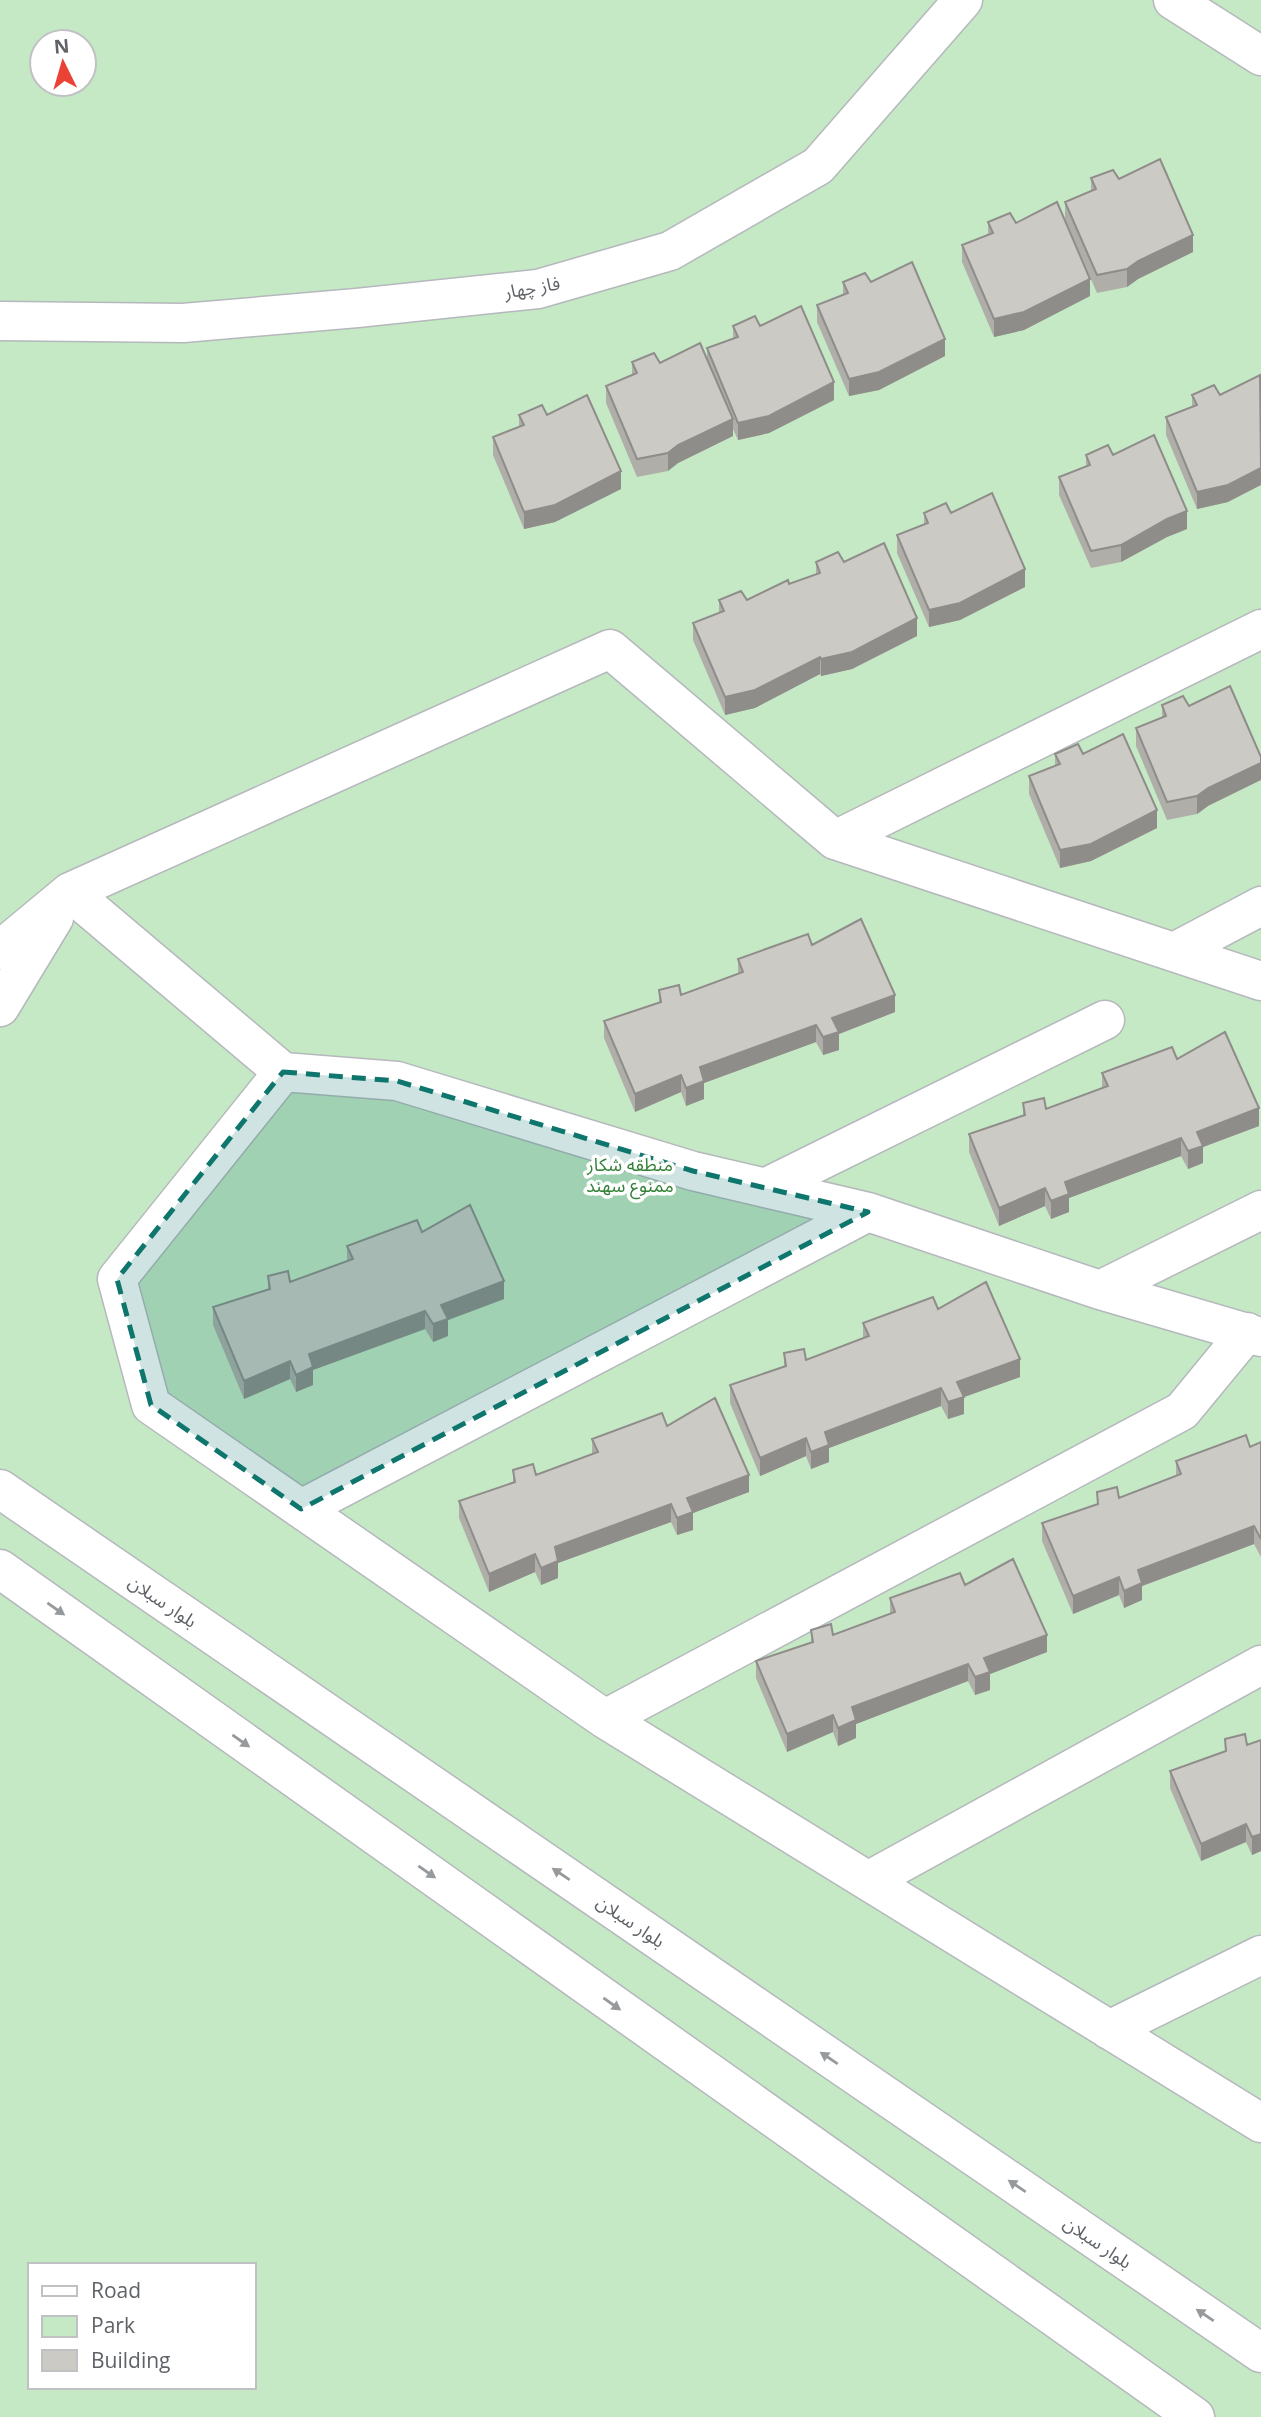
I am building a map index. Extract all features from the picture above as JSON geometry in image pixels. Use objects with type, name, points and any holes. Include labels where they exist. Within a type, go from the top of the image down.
[{"type":"street","name":"فاز چهار","points":[[0,321],[183,323],[538,289],[670,251],[818,166],[963,0]]},
{"type":"street","points":[[1173,0],[1261,55]]},
{"type":"street","points":[[835,840],[1261,629]]},
{"type":"street","points":[[0,950],[70,892],[610,649],[835,840],[1261,981]]},
{"type":"street","points":[[0,1007],[70,892]]},
{"type":"street","points":[[70,892],[282,1072],[397,1081],[694,1171],[868,1212],[1100,1290],[1254,1335],[1182,1411],[605,1719]]},
{"type":"street","points":[[1174,952],[1261,906]]},
{"type":"street","points":[[765,1188],[1105,1020]]},
{"type":"street","points":[[282,1072],[117,1279],[151,1405],[605,1719],[1261,2123]]},
{"type":"street","points":[[1100,1290],[1261,1210]]},
{"type":"street","points":[[302,1509],[868,1212]]},
{"type":"street","name":"بلوار سبلان","points":[[0,1489],[1261,2353]]},
{"type":"street","points":[[0,1569],[1195,2417]]},
{"type":"street","points":[[868,1881],[1261,1665]]},
{"type":"street","points":[[1109,2030],[1261,1955]]},
{"type":"highlighted area","points":[[283,1072],[397,1081],[693,1171],[868,1212],[301,1509],[151,1405],[117,1279]]},
{"type":"green space","name":"منطقه شکار ممنوع سهند","points":[[0,0],[1261,0],[1261,2417],[0,2417]]},
{"type":"building","points":[[1160,159],[1193,235],[1127,269],[1097,275],[1065,202],[1096,189],[1091,178],[1113,170],[1119,179]]},
{"type":"building","points":[[1057,202],[1090,279],[1024,312],[994,319],[962,245],[993,233],[988,222],[1010,213],[1016,223]]},
{"type":"building","points":[[912,262],[945,339],[879,372],[849,379],[817,305],[848,293],[843,282],[865,273],[871,282]]},
{"type":"building","points":[[801,306],[834,382],[769,416],[738,423],[707,348],[738,337],[733,326],[755,316],[760,326]]},
{"type":"building","points":[[700,343],[733,419],[678,445],[668,453],[637,459],[606,386],[637,373],[632,362],[654,353],[660,363]]},
{"type":"building","points":[[1260,375],[1261,468],[1228,485],[1197,492],[1166,417],[1197,405],[1192,395],[1214,385],[1220,395]]},
{"type":"building","points":[[587,395],[621,471],[555,505],[524,512],[493,437],[524,425],[519,415],[542,405],[547,415]]},
{"type":"building","points":[[1154,435],[1187,511],[1121,545],[1091,551],[1059,477],[1090,465],[1086,455],[1108,445],[1113,455]]},
{"type":"building","points":[[992,493],[1025,569],[960,603],[929,610],[897,535],[928,523],[924,513],[946,503],[951,513]]},
{"type":"building","points":[[884,543],[917,618],[852,652],[821,659],[820,657],[755,690],[725,697],[693,623],[724,611],[719,600],[741,591],[747,600],[788,580],[789,584],[820,573],[816,562],[838,552],[844,562]]},
{"type":"building","points":[[1230,686],[1261,757],[1261,763],[1197,796],[1167,802],[1136,728],[1166,716],[1162,705],[1183,696],[1189,706]]},
{"type":"building","points":[[1123,734],[1157,810],[1091,844],[1060,850],[1029,776],[1060,764],[1055,754],[1078,744],[1083,754]]},
{"type":"building","points":[[861,919],[895,995],[832,1018],[839,1032],[823,1037],[816,1025],[700,1067],[704,1081],[686,1088],[681,1075],[635,1094],[604,1021],[661,1002],[659,990],[679,985],[681,995],[743,972],[738,959],[808,934],[812,945]]},
{"type":"building","points":[[1225,1032],[1259,1108],[1197,1132],[1203,1146],[1188,1151],[1181,1138],[1065,1182],[1069,1194],[1051,1201],[1045,1188],[999,1208],[969,1134],[1025,1115],[1023,1103],[1044,1098],[1046,1109],[1108,1086],[1102,1073],[1172,1047],[1177,1059]]},
{"type":"building","points":[[470,1205],[504,1281],[441,1305],[448,1319],[433,1324],[425,1311],[309,1354],[313,1367],[296,1375],[290,1361],[244,1381],[213,1307],[270,1289],[268,1276],[288,1271],[290,1282],[353,1259],[347,1246],[417,1220],[422,1232]]},
{"type":"building","points":[[986,1282],[1020,1359],[957,1382],[964,1397],[948,1402],[941,1388],[825,1432],[829,1445],[811,1452],[806,1438],[760,1458],[730,1385],[786,1366],[784,1353],[804,1349],[806,1360],[869,1336],[863,1323],[933,1297],[938,1309]]},
{"type":"building","points":[[715,1398],[749,1475],[687,1498],[693,1512],[677,1518],[671,1504],[555,1547],[558,1561],[541,1568],[535,1554],[489,1574],[459,1501],[515,1482],[513,1470],[533,1464],[536,1475],[598,1452],[592,1439],[662,1413],[667,1426]]},
{"type":"building","points":[[1246,1435],[1250,1447],[1261,1442],[1261,1539],[1254,1526],[1138,1570],[1142,1583],[1124,1591],[1119,1577],[1073,1596],[1042,1523],[1098,1504],[1097,1492],[1117,1487],[1119,1498],[1181,1474],[1176,1461]]},
{"type":"building","points":[[1013,1559],[1047,1635],[984,1658],[990,1672],[975,1677],[968,1664],[852,1707],[856,1720],[838,1728],[833,1715],[787,1734],[756,1661],[813,1642],[811,1630],[831,1624],[833,1635],[895,1612],[890,1598],[960,1573],[965,1585]]},
{"type":"building","points":[[1245,1734],[1247,1745],[1261,1740],[1261,1834],[1252,1837],[1246,1824],[1201,1844],[1170,1771],[1226,1751],[1225,1739]]}]
